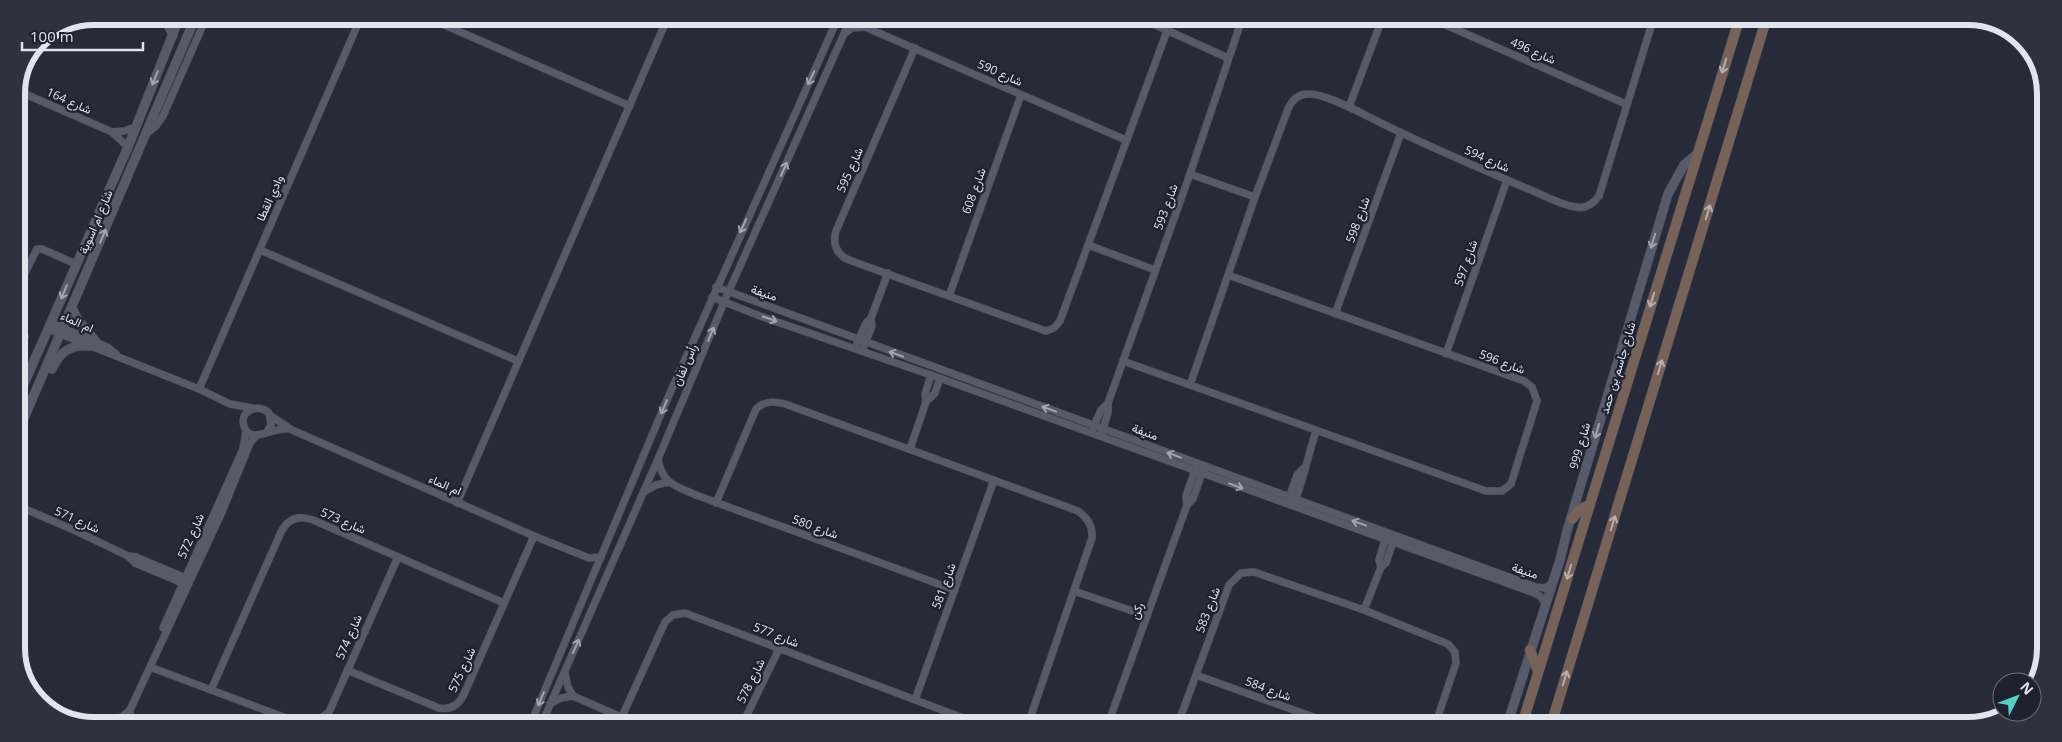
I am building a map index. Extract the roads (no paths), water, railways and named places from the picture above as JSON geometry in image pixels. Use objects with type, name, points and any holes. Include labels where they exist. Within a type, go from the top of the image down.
[{"type":"main road","name":"شارع جاسم بن حمد","points":[[1524,717],[1737,25]]},
{"type":"main road","points":[[1553,717],[1764,25]]},
{"type":"main road","points":[[1572,519],[1580,510],[1589,505]]},
{"type":"main road","points":[[1530,650],[1538,671]]},
{"type":"street","points":[[168,25],[172,36]]},
{"type":"street","name":"شارع ام اسوية","points":[[25,382],[128,147],[176,25]]},
{"type":"street","name":"شارع ام اسوية","points":[[25,416],[192,25]]},
{"type":"street","points":[[147,133],[156,126],[163,116],[203,25]]},
{"type":"street","name":"وادي القطا","points":[[199,389],[358,25]]},
{"type":"street","points":[[444,25],[630,106]]},
{"type":"street","points":[[457,503],[665,25]]},
{"type":"street","points":[[821,25],[828,37]]},
{"type":"street","name":"رأس لفان","points":[[534,717],[716,287],[834,25]]},
{"type":"street","name":"رأس لفان","points":[[545,717],[644,492],[724,302],[848,25]]},
{"type":"street","points":[[1155,25],[1228,58]]},
{"type":"street","name":"شارع 593","points":[[1100,436],[1108,413],[1108,403],[1190,174],[1240,25]]},
{"type":"street","points":[[1349,107],[1380,25]]},
{"type":"street","name":"شارع 496","points":[[1446,25],[1626,104]]},
{"type":"street","name":"شارع 594","points":[[1190,385],[1255,197],[1288,108],[1293,100],[1301,95],[1311,94],[1349,107],[1402,133],[1570,206],[1589,205],[1599,196],[1650,25]]},
{"type":"street","points":[[845,33],[852,28],[865,27]]},
{"type":"street","name":"شارع 590","points":[[865,27],[1126,140]]},
{"type":"street","name":"شارع 595","points":[[915,48],[834,236],[835,244],[841,256],[1037,329],[1050,330],[1060,321],[1167,31]]},
{"type":"street","points":[[819,61],[830,66]]},
{"type":"street","name":"شارع 164","points":[[25,94],[112,132],[128,147]]},
{"type":"street","name":"شارع 608","points":[[949,296],[1021,95]]},
{"type":"street","points":[[112,132],[136,127]]},
{"type":"street","name":"شارع 598","points":[[1335,314],[1402,133]]},
{"type":"street","name":"شارع 999","points":[[1509,717],[1553,583],[1668,194],[1684,165],[1698,153]]},
{"type":"street","points":[[1190,174],[1255,197]]},
{"type":"street","name":"شارع 597","points":[[1446,354],[1507,180]]},
{"type":"street","points":[[1088,245],[1155,270]]},
{"type":"street","points":[[25,273],[36,250],[42,249],[61,254],[77,262]]},
{"type":"street","points":[[260,250],[518,361]]},
{"type":"street","points":[[860,346],[866,323],[871,318],[888,273]]},
{"type":"street","name":"شارع 596","points":[[1123,361],[1486,491],[1502,491],[1512,484],[1536,406],[1535,392],[1524,381],[1228,275]]},
{"type":"street","name":"منيفة","points":[[716,287],[728,293],[768,305],[931,375],[1394,539],[1537,594],[1546,604]]},
{"type":"street","name":"منيفة","points":[[712,297],[1095,426],[1200,469]]},
{"type":"street","points":[[37,390],[63,352],[72,347],[93,345],[72,308]]},
{"type":"street","name":"ام الماء","points":[[50,326],[199,389],[230,404],[243,419]]},
{"type":"street","points":[[926,402],[925,394],[931,375]]},
{"type":"street","points":[[910,449],[926,402],[935,392],[940,378]]},
{"type":"street","points":[[716,503],[756,410],[765,402],[777,402],[1078,511],[1088,519],[1092,538],[1030,717]]},
{"type":"street","name":"شارع 593","points":[[1092,433],[1101,410],[1108,403]]},
{"type":"street","name":"ام الماء","points":[[230,404],[252,408]]},
{"type":"street","points":[[252,408],[262,408],[271,416],[272,425],[267,432],[256,436],[246,431],[243,419],[252,408]]},
{"type":"street","name":"ام الماء","points":[[271,416],[292,430],[534,536],[589,558],[601,557]]},
{"type":"street","name":"ام الماء","points":[[267,432],[279,428],[292,430]]},
{"type":"street","name":"شارع 572","points":[[130,717],[130,710],[150,667],[156,652],[157,643],[243,449],[246,431]]},
{"type":"street","points":[[1291,502],[1298,473],[1304,468],[1316,431]]},
{"type":"street","name":"شارع 572","points":[[186,581],[222,512],[251,441],[256,436]]},
{"type":"street","points":[[644,492],[656,485],[669,482],[662,474],[658,459]]},
{"type":"street","name":"ركن","points":[[1111,717],[1187,505],[1186,496],[1200,469]]},
{"type":"street","name":"شارع 581","points":[[915,700],[994,480]]},
{"type":"street","name":"شارع 580","points":[[669,482],[716,503],[955,590]]},
{"type":"street","name":"شارع 571","points":[[25,509],[186,581]]},
{"type":"street","name":"شارع 573","points":[[212,690],[281,532],[288,522],[300,517],[313,520],[504,603]]},
{"type":"street","name":"شارع 575","points":[[347,670],[439,708],[450,708],[462,699],[534,536]]},
{"type":"street","points":[[1364,610],[1380,567],[1379,560],[1386,536]]},
{"type":"street","points":[[1380,567],[1386,563],[1394,539]]},
{"type":"street","name":"منيفة","points":[[1394,539],[1536,587],[1545,588],[1553,583]]},
{"type":"street","name":"شارع 574","points":[[322,717],[329,712],[398,557]]},
{"type":"street","points":[[589,558],[594,573]]},
{"type":"street","name":"شارع 583","points":[[1181,717],[1229,585],[1242,573],[1260,573],[1444,640],[1452,648],[1456,658],[1455,668],[1438,717]]},
{"type":"street","points":[[1074,591],[1147,616]]},
{"type":"street","name":"شارع 577","points":[[621,717],[662,627],[673,615],[692,614],[957,717]]},
{"type":"street","name":"شارع 578","points":[[746,717],[779,648]]},
{"type":"street","points":[[150,667],[284,717]]},
{"type":"street","points":[[550,705],[561,698],[573,696],[568,687],[564,672]]},
{"type":"street","name":"شارع 584","points":[[1196,675],[1313,717]]},
{"type":"street","name":"شارع 577","points":[[573,696],[614,717]]},
{"type":"street","points":[[121,717],[130,710]]}]
